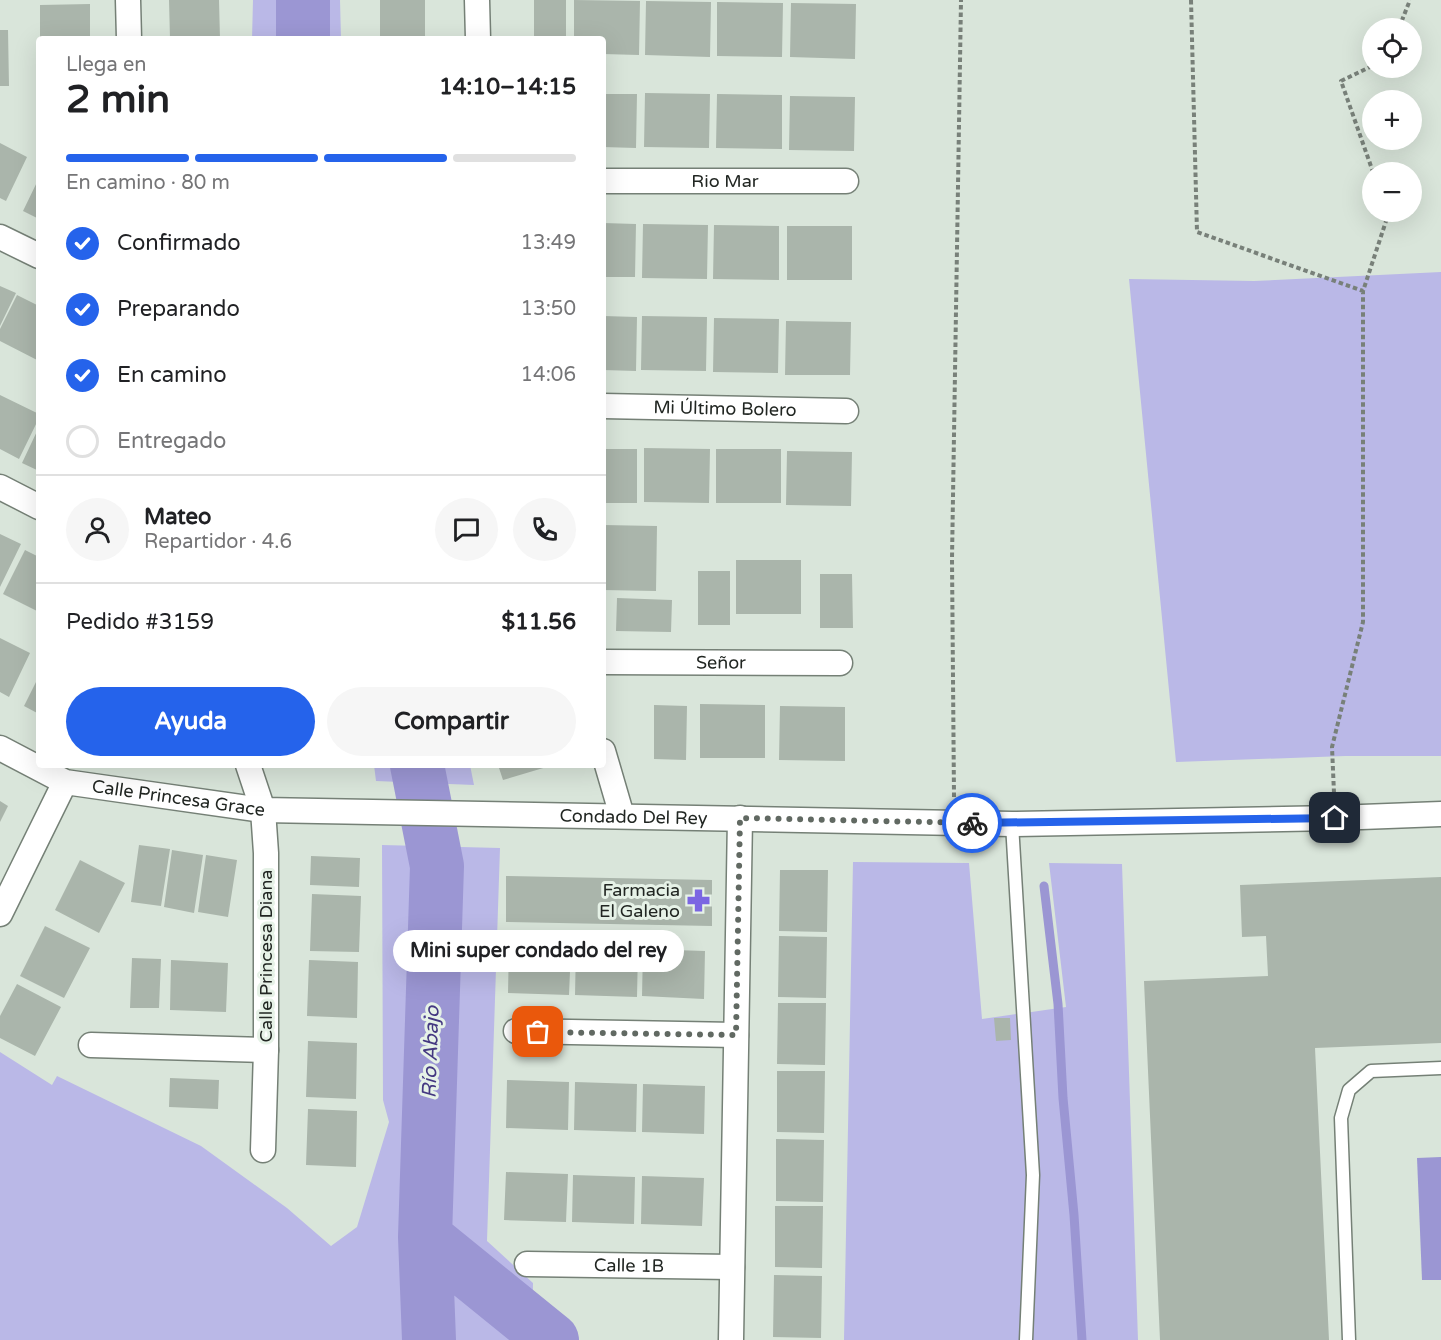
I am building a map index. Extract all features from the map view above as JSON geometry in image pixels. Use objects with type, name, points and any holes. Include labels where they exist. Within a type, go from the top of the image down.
[{"type":"street","points":[[128,0],[129,36]]},
{"type":"street","points":[[477,0],[478,36]]},
{"type":"street","name":"Rio Mar","points":[[606,181],[846,181]]},
{"type":"street","points":[[0,237],[36,255]]},
{"type":"street","name":"Mi Último Bolero","points":[[606,406],[846,411]]},
{"type":"street","points":[[0,487],[36,505]]},
{"type":"street","name":"Señor","points":[[606,662],[840,663]]},
{"type":"street","name":"Calle Princesa Grace","points":[[0,748],[36,767]]},
{"type":"street","points":[[606,761],[622,816]]},
{"type":"street","name":"Calle Princesa Grace","points":[[38,768],[65,782],[263,810],[365,812]]},
{"type":"street","name":"Calle Princesa Diana","points":[[249,768],[263,810],[266,853],[266,1050],[263,1150]]},
{"type":"street","points":[[0,914],[65,782]]},
{"type":"street","name":"Condado Del Rey","points":[[365,812],[1012,824],[1441,814]]},
{"type":"street","points":[[731,1340],[740,818]]},
{"type":"street","points":[[516,1031],[736,1035]]},
{"type":"street","points":[[91,1045],[266,1050]]},
{"type":"street","name":"Calle 1B","points":[[527,1264],[732,1267]]},
{"type":"lane","points":[[1012,824],[1033,1175],[1026,1340]]},
{"type":"lane","points":[[1350,1340],[1341,1118],[1349,1090],[1371,1071],[1441,1068]]},
{"type":"path","points":[[954,823],[952,559],[961,0]]},
{"type":"path","points":[[1191,0],[1197,232],[1363,291]]},
{"type":"path","points":[[1403,18],[1410,0]]},
{"type":"path","points":[[1362,71],[1341,81],[1369,162]]},
{"type":"path","points":[[1335,818],[1332,747],[1363,622],[1363,291],[1386,222]]},
{"type":"shaded area","points":[[253,0],[340,0],[341,36],[252,36]]},
{"type":"shaded area","points":[[1441,272],[1441,756],[1345,756],[1176,762],[1129,279],[1254,281]]},
{"type":"shaded area","points":[[374,768],[471,768],[474,785],[376,781]]},
{"type":"shaded area","points":[[382,845],[500,848],[487,1241],[533,1283],[532,1340],[0,1340],[0,1052],[52,1085],[57,1076],[201,1146],[287,1208],[331,1246],[357,1227],[389,1122],[383,1100]]},
{"type":"shaded area","points":[[853,862],[969,863],[982,1019],[1066,1007],[1049,863],[1122,864],[1138,1340],[844,1340]]},
{"type":"shaded area","points":[[1441,1157],[1441,1280],[1422,1280],[1417,1158]]},
{"type":"building","points":[[169,0],[219,0],[220,36],[170,36]]},
{"type":"building","points":[[380,0],[425,0],[425,36],[380,36]]},
{"type":"building","points":[[534,0],[566,0],[566,36],[534,36]]},
{"type":"building","points":[[574,0],[640,1],[639,55],[606,54],[606,36],[574,36]]},
{"type":"building","points":[[646,1],[711,2],[710,57],[645,55]]},
{"type":"building","points":[[717,2],[783,3],[782,57],[717,56]]},
{"type":"building","points":[[791,3],[856,4],[855,59],[790,57]]},
{"type":"building","points":[[90,4],[90,36],[40,36],[40,5]]},
{"type":"building","points":[[0,30],[8,30],[9,86],[0,86]]},
{"type":"building","points":[[645,93],[710,94],[709,148],[644,147]]},
{"type":"building","points":[[606,94],[637,94],[636,148],[606,147]]},
{"type":"building","points":[[717,94],[782,95],[782,149],[716,148]]},
{"type":"building","points":[[790,96],[855,97],[854,151],[789,150]]},
{"type":"building","points":[[0,143],[27,157],[6,201],[0,198]]},
{"type":"building","points":[[36,184],[36,218],[23,211]]},
{"type":"building","points":[[606,223],[636,224],[635,277],[606,277]]},
{"type":"building","points":[[643,224],[708,225],[707,279],[642,278]]},
{"type":"building","points":[[714,225],[779,226],[779,280],[713,279]]},
{"type":"building","points":[[787,226],[852,226],[852,280],[787,280]]},
{"type":"building","points":[[0,286],[16,293],[0,326]]},
{"type":"building","points":[[17,295],[36,304],[36,359],[0,341],[0,329]]},
{"type":"building","points":[[606,316],[637,317],[636,371],[606,370]]},
{"type":"building","points":[[642,316],[707,317],[706,371],[641,370]]},
{"type":"building","points":[[714,318],[779,319],[778,373],[713,372]]},
{"type":"building","points":[[786,321],[851,322],[850,375],[785,375]]},
{"type":"building","points":[[0,395],[36,413],[36,424],[19,459],[0,449]]},
{"type":"building","points":[[36,433],[36,470],[22,463]]},
{"type":"building","points":[[644,448],[710,449],[709,503],[644,502]]},
{"type":"building","points":[[606,449],[637,449],[637,503],[606,503]]},
{"type":"building","points":[[716,449],[781,449],[781,503],[716,503]]},
{"type":"building","points":[[787,451],[852,452],[851,506],[786,505]]},
{"type":"building","points":[[606,525],[657,526],[656,591],[606,590]]},
{"type":"building","points":[[0,534],[21,544],[0,587]]},
{"type":"building","points":[[25,550],[36,556],[36,610],[3,594]]},
{"type":"building","points":[[736,560],[801,560],[801,614],[736,614]]},
{"type":"building","points":[[698,571],[730,571],[730,625],[698,625]]},
{"type":"building","points":[[820,574],[852,574],[853,628],[820,628]]},
{"type":"building","points":[[617,598],[672,600],[671,632],[616,631]]},
{"type":"building","points":[[0,638],[30,653],[9,697],[0,692]]},
{"type":"building","points":[[36,682],[36,712],[24,706]]},
{"type":"building","points":[[700,704],[765,705],[765,758],[700,758]]},
{"type":"building","points":[[654,705],[687,706],[686,760],[654,759]]},
{"type":"building","points":[[780,706],[845,707],[845,761],[779,760]]},
{"type":"building","points":[[499,768],[543,768],[503,780]]},
{"type":"building","points":[[0,801],[8,806],[0,822]]},
{"type":"building","points":[[139,845],[170,849],[161,906],[131,902]]},
{"type":"building","points":[[172,850],[203,855],[194,913],[164,907]]},
{"type":"building","points":[[206,855],[237,860],[228,917],[198,912]]},
{"type":"building","points":[[311,856],[360,858],[359,887],[310,885]]},
{"type":"building","points":[[80,860],[125,883],[99,933],[55,910]]},
{"type":"building","points":[[780,870],[828,870],[827,932],[779,931]]},
{"type":"building","points":[[506,876],[712,880],[712,926],[506,922]]},
{"type":"building","points":[[1441,877],[1441,1043],[1315,1048],[1329,1340],[1160,1340],[1144,981],[1268,976],[1266,936],[1242,937],[1240,885]]},
{"type":"building","points":[[312,894],[361,896],[359,952],[310,951]]},
{"type":"building","points":[[45,926],[90,948],[64,998],[20,976]]},
{"type":"building","points":[[779,936],[827,937],[826,998],[778,997]]},
{"type":"building","points":[[509,945],[571,947],[569,995],[508,993]]},
{"type":"building","points":[[576,947],[638,949],[637,997],[575,995]]},
{"type":"building","points":[[643,949],[705,951],[704,999],[642,996]]},
{"type":"building","points":[[132,958],[161,959],[159,1008],[130,1008]]},
{"type":"building","points":[[171,960],[228,963],[226,1012],[170,1010]]},
{"type":"building","points":[[309,960],[358,962],[357,1018],[307,1016]]},
{"type":"building","points":[[17,984],[61,1007],[35,1056],[0,1038],[0,1016]]},
{"type":"building","points":[[778,1003],[826,1003],[825,1065],[777,1064]]},
{"type":"building","points":[[994,1018],[1010,1018],[1011,1040],[996,1041]]},
{"type":"building","points":[[308,1041],[357,1043],[356,1099],[306,1097]]},
{"type":"building","points":[[777,1071],[825,1071],[824,1133],[777,1132]]},
{"type":"building","points":[[170,1078],[219,1080],[218,1109],[169,1107]]},
{"type":"building","points":[[507,1080],[569,1082],[568,1130],[506,1128]]},
{"type":"building","points":[[575,1082],[637,1084],[636,1132],[574,1130]]},
{"type":"building","points":[[643,1084],[705,1086],[704,1134],[642,1132]]},
{"type":"building","points":[[308,1109],[357,1111],[356,1167],[306,1165]]},
{"type":"building","points":[[776,1139],[824,1140],[823,1202],[776,1201]]},
{"type":"building","points":[[506,1172],[568,1174],[566,1222],[504,1220]]},
{"type":"building","points":[[573,1175],[635,1177],[634,1224],[572,1222]]},
{"type":"building","points":[[642,1176],[704,1178],[702,1226],[641,1224]]},
{"type":"building","points":[[775,1206],[823,1206],[822,1268],[775,1267]]},
{"type":"building","points":[[774,1275],[822,1276],[821,1338],[773,1337]]},
{"type":"waterway","name":"Río Abajo","points":[[303,0],[303,36]]},
{"type":"waterway","name":"Río Abajo","points":[[418,768],[437,866],[425,1237],[429,1340]]},
{"type":"waterway","points":[[1044,886],[1058,1004],[1082,1340]]},
{"type":"waterway","points":[[425,1237],[552,1340]]},
{"type":"way so far","points":[[538,1032],[736,1035],[740,818],[972,823]]},
{"type":"place","name":"Farmacia El Galeno","points":[[698,900]]},
{"type":"place","name":"Mini super condado del rey","points":[[538,1032]]},
{"type":"route","points":[[972,823],[1035,824],[1335,818]]}]
